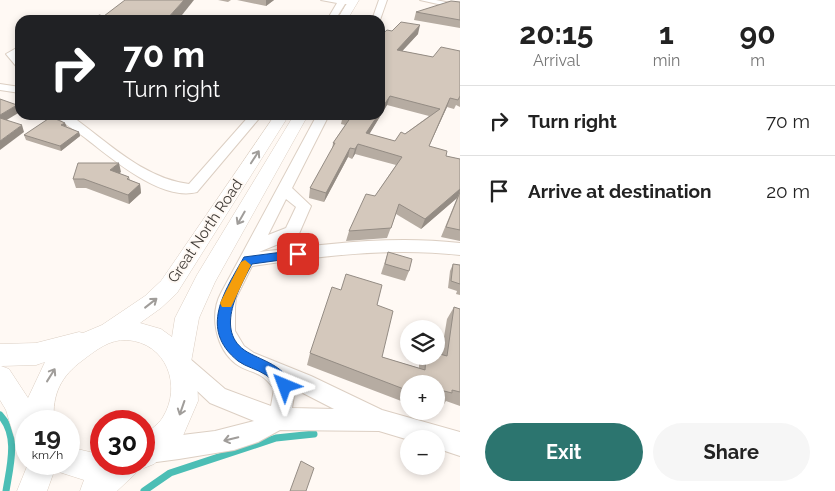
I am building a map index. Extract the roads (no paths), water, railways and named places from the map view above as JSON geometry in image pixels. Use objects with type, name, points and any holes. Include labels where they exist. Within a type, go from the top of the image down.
[{"type":"main road","points":[[344,15],[348,1]]},
{"type":"main road","name":"Great North Road","points":[[105,333],[152,302],[169,287],[279,120]]},
{"type":"main road","name":"Great North Road","points":[[179,362],[187,318],[205,281],[297,120]]},
{"type":"main road","points":[[0,355],[36,354],[68,347],[105,333],[139,331],[152,335],[172,349],[179,362],[186,387],[180,414],[162,441],[155,445]]},
{"type":"main road","points":[[41,410],[43,392],[53,371],[69,354],[105,333]]},
{"type":"main road","points":[[0,377],[23,410]]},
{"type":"main road","points":[[30,475],[31,491]]},
{"type":"main road","points":[[31,491],[38,475]]},
{"type":"main road","points":[[95,491],[114,475]]},
{"type":"street","points":[[325,0],[348,1]]},
{"type":"street","points":[[378,15],[383,0]]},
{"type":"street","points":[[424,0],[460,7]]},
{"type":"street","points":[[335,15],[348,1]]},
{"type":"street","points":[[0,87],[15,89]]},
{"type":"street","points":[[69,120],[158,183],[179,189],[192,190],[252,120]]},
{"type":"street","points":[[320,120],[227,298],[223,319],[225,332],[233,347],[244,358],[304,383],[379,420],[460,444]]},
{"type":"street","points":[[252,253],[292,232],[304,206],[283,188]]},
{"type":"street","points":[[252,253],[379,244],[429,245],[460,249]]},
{"type":"street","points":[[179,362],[218,396],[276,420],[379,420]]},
{"type":"street","points":[[155,454],[247,436],[276,420],[282,406],[285,386],[272,371]]},
{"type":"waterway","points":[[0,415],[10,432],[12,451],[6,491]]},
{"type":"waterway","points":[[144,491],[170,473],[276,438],[314,434]]}]
